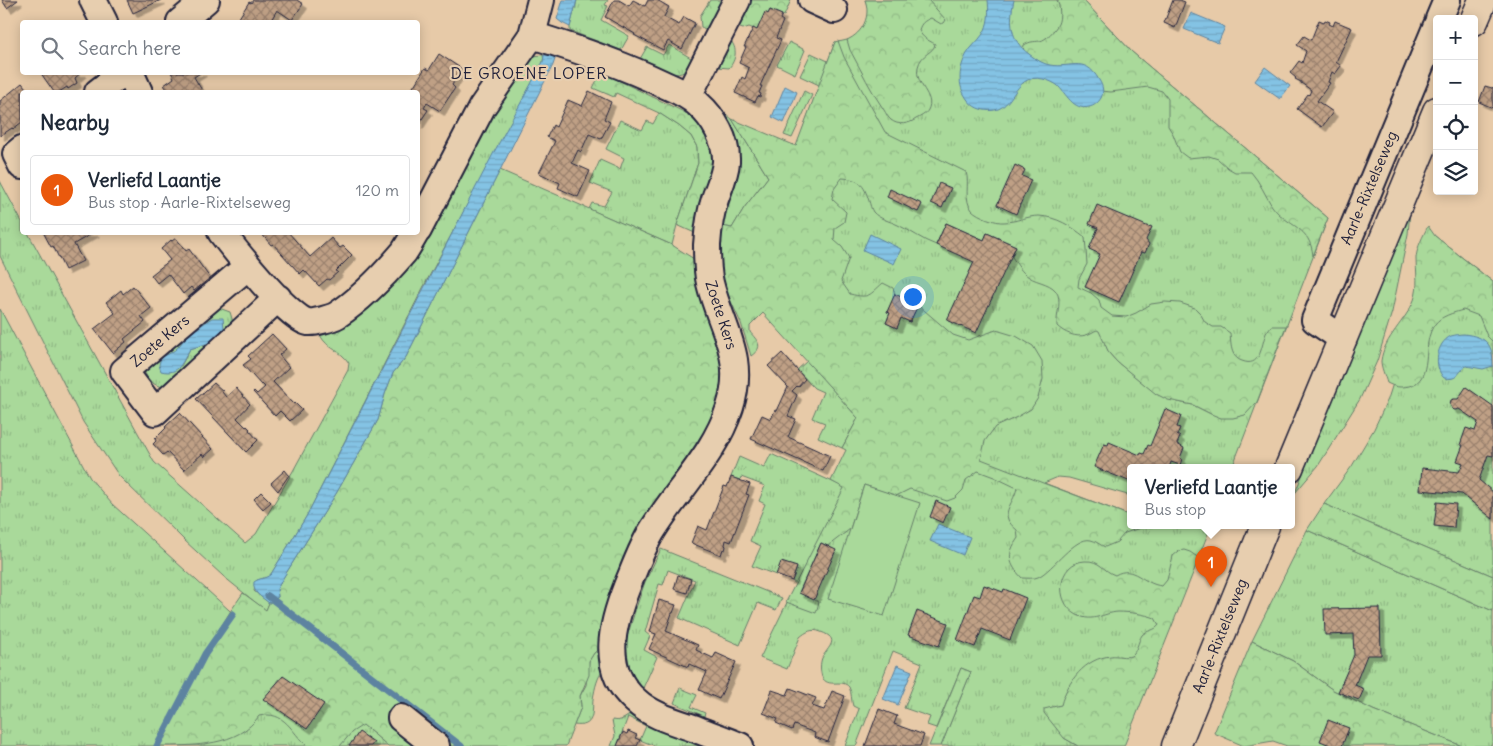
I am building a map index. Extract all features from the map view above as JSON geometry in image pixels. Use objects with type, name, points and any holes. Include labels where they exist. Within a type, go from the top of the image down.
[{"type":"street","points":[[93,0],[103,20]]},
{"type":"street","points":[[182,20],[206,0]]},
{"type":"street","points":[[420,225],[482,107],[532,35],[541,0]]},
{"type":"street","points":[[688,96],[737,0]]},
{"type":"street","points":[[1441,15],[1447,0]]},
{"type":"street","points":[[1477,15],[1483,0]]},
{"type":"street","name":"Zoete Kers","points":[[532,35],[589,52],[622,65],[688,96],[698,103],[713,121],[719,132],[726,162],[708,231],[707,258],[714,297],[734,356],[736,369],[731,405],[716,439],[652,532],[640,555],[618,613],[613,636],[612,658],[623,686],[643,707],[674,722],[740,746]]},
{"type":"street","name":"Aarle-Rixtelseweg","points":[[1343,338],[1315,320],[1433,35]]},
{"type":"street","points":[[101,90],[120,75]]},
{"type":"street","points":[[131,75],[138,90]]},
{"type":"street","points":[[1291,464],[1433,120]]},
{"type":"street","points":[[20,151],[16,154],[20,162]]},
{"type":"street","points":[[223,235],[248,266],[296,317],[308,322],[335,316],[352,303],[404,251],[414,235]]},
{"type":"street","name":"Zoete Kers","points":[[248,266],[124,371],[155,412],[278,298]]},
{"type":"street","name":"Aarle-Rixtelseweg","points":[[1176,746],[1264,529]]},
{"type":"street","points":[[401,718],[436,746]]},
{"type":"green space","points":[[577,0],[608,0],[605,5],[608,6],[601,20],[629,36],[621,50],[570,31]]},
{"type":"green space","points":[[710,0],[729,0],[713,33],[701,27],[700,16]]},
{"type":"green space","points":[[743,0],[791,0],[784,16],[770,10],[768,14],[765,13],[757,30],[749,27],[743,29],[732,25]]},
{"type":"green space","points":[[865,0],[1083,0],[1132,52],[1328,218],[1234,464],[1127,464],[1127,495],[1069,478],[1058,477],[1044,483],[1127,514],[1127,529],[1210,529],[1129,731],[1064,738],[1078,746],[941,746],[971,672],[961,668],[936,728],[927,725],[930,717],[904,708],[922,663],[893,651],[856,746],[845,746],[859,709],[853,706],[851,691],[846,684],[831,683],[825,681],[822,677],[821,660],[831,644],[832,640],[830,637],[815,630],[802,635],[787,669],[760,658],[796,584],[792,581],[797,568],[781,562],[776,575],[752,566],[761,546],[750,541],[765,504],[759,501],[765,486],[741,477],[740,480],[731,477],[739,457],[764,468],[771,454],[844,487],[879,418],[794,153],[819,85],[800,76],[811,53],[828,61],[835,42],[851,38],[863,27],[867,18],[868,8]],"holes":[[[1106,345],[1256,402],[1211,414],[1193,405],[1178,402],[1146,385],[1117,362],[1109,353]]]},
{"type":"green space","points":[[865,0],[928,0],[946,20],[941,24],[931,18],[923,22],[919,30],[922,35],[935,44],[922,59],[918,67],[919,79],[930,105],[926,113],[910,122],[904,124],[897,123],[889,118],[870,88],[850,50],[847,40],[857,33],[866,18],[867,6]]},
{"type":"green space","points":[[1057,0],[1083,0],[1132,52],[1328,218],[1313,256],[1308,238],[1278,213],[1251,172],[1235,172],[1218,159],[1209,156],[1188,158],[1180,152],[1168,126],[1168,99],[1162,91],[1148,87],[1111,92],[1100,91],[1056,72],[1023,51],[1024,45],[1042,40],[1057,26],[1060,15]]},
{"type":"green space","points":[[730,40],[735,50],[733,61],[729,68],[717,67]]},
{"type":"green space","points":[[838,41],[844,57],[885,132],[966,172],[967,196],[972,210],[987,219],[1001,222],[1035,216],[1052,218],[1064,223],[1085,237],[1087,264],[1079,279],[1078,287],[1091,293],[1099,300],[1101,308],[1112,316],[1126,317],[1151,304],[1165,302],[1180,303],[1195,308],[1205,322],[1213,327],[1221,327],[1230,333],[1233,353],[1238,359],[1248,362],[1253,362],[1259,356],[1265,335],[1271,326],[1286,326],[1257,402],[1245,415],[1221,418],[1193,405],[1168,400],[1156,394],[1117,362],[1109,353],[1099,331],[1078,336],[1060,329],[1057,326],[1059,303],[1056,291],[1029,277],[1021,270],[1012,257],[1016,246],[987,233],[984,240],[946,223],[936,245],[875,214],[863,187],[857,181],[842,178],[834,189],[832,199],[846,212],[844,222],[835,228],[834,240],[842,247],[849,258],[841,281],[850,294],[869,295],[883,283],[893,288],[895,294],[887,312],[890,313],[886,323],[897,328],[901,318],[910,322],[918,305],[953,335],[968,340],[996,330],[1016,336],[1033,346],[1042,361],[1043,379],[1038,398],[1031,409],[995,427],[985,441],[981,459],[1127,514],[1127,529],[1137,529],[1125,533],[1117,542],[1105,547],[1091,540],[1085,540],[1071,548],[1038,577],[1022,578],[1012,564],[1012,549],[1018,538],[1017,530],[1011,524],[1007,514],[1017,488],[978,471],[966,480],[963,490],[955,498],[947,501],[910,489],[896,496],[864,485],[850,529],[828,546],[821,543],[799,592],[819,602],[816,613],[786,602],[844,488],[831,481],[846,450],[842,448],[858,418],[763,313],[750,326],[750,332],[759,346],[751,356],[741,323],[723,284],[720,250],[722,226],[732,228],[744,208],[768,177],[732,119],[796,146],[835,42]]},
{"type":"green space","points":[[789,42],[805,50],[795,74],[777,65]]},
{"type":"green space","points":[[669,45],[696,61],[687,70],[676,74],[663,71],[640,59],[647,47],[663,55]]},
{"type":"green space","points":[[544,55],[543,62],[423,288],[306,517],[271,574],[268,577],[257,580],[254,591],[269,603],[266,611],[223,576],[119,476],[83,422],[0,256],[0,181],[20,218],[20,235],[29,235],[154,462],[245,543],[256,534],[348,370],[349,363],[345,358],[327,344],[320,335],[339,322],[407,235],[420,235],[420,219],[448,183],[530,56]]},
{"type":"green space","points":[[601,72],[684,112],[699,124],[706,135],[714,155],[714,169],[697,234],[677,225],[698,163],[697,147],[691,136],[659,113],[616,93],[614,97],[593,88]]},
{"type":"green space","points":[[804,91],[812,95],[792,138],[784,135]]},
{"type":"green space","points":[[659,113],[691,136],[697,147],[698,163],[672,245],[589,209],[592,203],[604,206],[612,192],[590,183],[600,160],[620,169],[624,158],[606,149],[620,120],[642,130],[647,121],[653,124]]},
{"type":"green space","points":[[726,114],[732,119],[768,177],[744,208],[732,228],[722,226],[735,184],[739,159],[738,146],[725,117]]},
{"type":"green space","points":[[500,170],[672,245],[694,259],[694,273],[723,361],[720,396],[707,429],[637,531],[625,555],[600,648],[589,661],[589,675],[580,696],[581,707],[566,746],[388,746],[363,725],[352,732],[340,746],[307,746],[281,719],[268,715],[259,716],[250,726],[228,739],[186,746],[157,746],[208,649],[243,593],[266,610],[269,603],[278,597],[277,589],[283,578],[337,492],[378,420],[393,373],[406,357]]},
{"type":"green space","points":[[1411,200],[1408,234],[1392,312],[1377,361],[1360,399],[1318,466],[1295,493]]},
{"type":"green space","points":[[1428,226],[1435,236],[1493,282],[1493,342],[1487,336],[1479,316],[1463,310],[1448,315],[1435,324],[1431,332],[1428,341],[1425,369],[1422,376],[1417,382],[1409,386],[1398,387],[1387,383],[1381,361],[1386,344],[1406,315],[1416,295],[1416,258],[1420,242]]},
{"type":"green space","points":[[1435,236],[1493,282],[1493,576],[1324,504],[1352,466],[1374,429],[1388,399],[1418,305]]},
{"type":"green space","points":[[219,308],[230,312],[233,322],[212,342],[204,323],[199,330],[190,332]]},
{"type":"green space","points":[[0,309],[90,478],[112,504],[239,619],[388,746],[0,746]]},
{"type":"green space","points":[[188,334],[175,351],[161,358],[181,366],[190,349],[212,342],[164,387],[151,382],[144,370]]},
{"type":"green space","points":[[807,361],[858,418],[842,448],[818,437],[825,423],[812,418],[823,392],[814,388],[797,370]]},
{"type":"green space","points":[[864,485],[920,503],[884,616],[828,599]]},
{"type":"green space","points":[[1324,504],[1493,576],[1493,611],[1307,530]]},
{"type":"green space","points":[[1307,530],[1493,611],[1493,742],[1491,746],[1462,746],[1373,710],[1333,690],[1293,661],[1252,641]]},
{"type":"green space","points":[[661,549],[782,598],[776,610],[758,603],[740,645],[679,618],[695,580],[668,570],[663,585],[659,584],[645,632],[650,636],[644,650],[657,657],[643,688],[636,681],[630,669],[626,647],[627,637],[645,582]]},
{"type":"green space","points":[[1184,550],[1199,558],[1124,746],[1078,746],[1064,738],[1044,713],[1044,709],[1061,705],[1068,688],[1085,666],[1102,658],[1131,656],[1135,652],[1142,635],[1159,625],[1155,618],[1132,613],[1118,612],[1093,618],[1077,615],[1069,609],[1064,601],[1062,584],[1064,575],[1076,563],[1090,561],[1115,575],[1122,572],[1133,573],[1155,585],[1162,586],[1167,580],[1173,556],[1179,551]]},
{"type":"green space","points":[[1252,641],[1293,661],[1333,690],[1373,710],[1462,746],[1287,746],[1273,741],[1244,746],[1214,733]]},
{"type":"green space","points":[[600,648],[604,669],[596,687],[591,718],[586,724],[574,725],[581,707],[580,696],[586,685],[589,661]]},
{"type":"green space","points":[[961,668],[971,672],[941,746],[929,746]]},
{"type":"green space","points":[[680,688],[697,695],[691,707],[705,713],[704,716],[674,703]]},
{"type":"green space","points":[[632,713],[712,746],[655,746],[640,740],[646,726],[628,717],[617,746],[611,746],[615,736],[612,720],[620,720]]},
{"type":"water","points":[[563,0],[577,0],[570,27],[557,19]]},
{"type":"water","points":[[988,0],[1014,0],[1012,30],[1023,49],[1044,63],[1054,66],[1075,64],[1087,67],[1093,72],[1103,89],[1099,101],[1094,105],[1083,108],[1074,104],[1060,88],[1050,81],[1032,79],[1024,82],[1002,107],[995,110],[984,110],[972,105],[962,88],[960,76],[962,64],[967,53],[985,30]]},
{"type":"water","points":[[1191,13],[1225,27],[1218,43],[1184,29]]},
{"type":"water","points":[[544,55],[556,56],[553,65],[406,357],[393,373],[378,420],[337,492],[283,578],[277,589],[278,597],[269,603],[256,592],[254,582],[271,574],[306,517],[493,154],[543,62]]},
{"type":"water","points":[[1265,67],[1290,86],[1280,99],[1255,81]]},
{"type":"water","points":[[785,86],[797,92],[784,123],[772,117]]},
{"type":"water","points":[[870,234],[901,249],[894,264],[863,250]]},
{"type":"water","points":[[212,318],[223,318],[224,328],[212,342],[190,349],[180,366],[176,369],[167,372],[161,371],[159,365],[161,357],[175,350],[189,332]]},
{"type":"water","points":[[1464,334],[1478,337],[1487,342],[1492,352],[1493,366],[1483,369],[1466,366],[1457,376],[1449,379],[1444,378],[1438,368],[1439,349],[1446,339],[1451,336]]},
{"type":"water","points":[[938,524],[970,537],[963,555],[930,541]]},
{"type":"water","points":[[897,665],[912,671],[898,705],[883,699]]},
{"type":"building","points":[[2,0],[18,0],[7,8]]},
{"type":"building","points":[[127,0],[161,0],[133,13]]},
{"type":"building","points":[[253,0],[297,0],[303,4],[292,20],[277,10],[271,20],[238,20],[249,2],[251,3]]},
{"type":"building","points":[[614,0],[619,0],[629,6],[633,0],[645,6],[648,0],[657,0],[669,7],[664,17],[679,25],[684,17],[695,23],[682,49],[668,41],[663,50],[605,17]]},
{"type":"building","points":[[1173,0],[1185,2],[1175,28],[1164,23]]},
{"type":"building","points":[[770,10],[782,15],[780,19],[783,21],[776,38],[781,40],[760,86],[762,86],[759,93],[761,94],[760,97],[758,96],[755,102],[735,93],[742,77],[745,79],[749,68],[739,63],[753,28],[757,30],[765,12],[768,14]]},
{"type":"building","points":[[1319,20],[1330,22],[1329,24],[1333,26],[1335,21],[1352,28],[1336,62],[1341,66],[1335,74],[1332,72],[1328,82],[1330,83],[1317,101],[1333,112],[1322,127],[1297,109],[1311,90],[1295,79],[1290,73],[1299,61],[1302,63],[1306,51],[1297,45],[1304,36],[1311,40]]},
{"type":"building","points":[[439,54],[462,69],[452,85],[455,88],[440,111],[427,103],[424,108],[428,110],[420,122],[420,90],[411,90],[425,68],[429,70]]},
{"type":"building","points":[[42,75],[78,75],[75,78],[77,83],[68,89],[67,87],[62,90],[53,90]]},
{"type":"building","points":[[172,75],[197,75],[194,77],[202,90],[168,90],[164,85],[174,78]]},
{"type":"building","points":[[22,83],[27,90],[20,90],[20,124],[0,136],[0,101]]},
{"type":"building","points":[[1485,86],[1493,87],[1493,108],[1479,102]]},
{"type":"building","points":[[589,91],[611,102],[604,119],[610,122],[601,139],[589,134],[581,152],[578,150],[572,163],[590,171],[578,197],[558,188],[560,183],[539,173],[555,141],[547,137],[553,125],[556,127],[568,100],[582,106]]},
{"type":"building","points":[[1015,165],[1025,170],[1022,176],[1031,180],[1016,214],[997,205]]},
{"type":"building","points":[[939,183],[951,188],[942,208],[931,203]]},
{"type":"building","points":[[890,189],[922,204],[918,212],[887,197]]},
{"type":"building","points":[[1097,205],[1152,227],[1146,240],[1149,244],[1145,253],[1141,252],[1119,302],[1085,287],[1100,254],[1089,249],[1098,228],[1089,224]]},
{"type":"building","points":[[946,223],[984,240],[987,233],[1016,246],[976,333],[947,320],[974,262],[936,245]]},
{"type":"building","points":[[45,235],[90,235],[74,244],[83,261],[65,270],[53,246],[51,247]]},
{"type":"building","points":[[263,235],[291,235],[310,257],[331,238],[340,248],[343,246],[352,255],[336,271],[338,272],[319,286],[304,270],[300,274],[273,244],[271,245]]},
{"type":"building","points":[[176,238],[186,251],[189,249],[210,278],[194,291],[191,287],[183,294],[168,274],[157,283],[151,275],[170,260],[161,249]]},
{"type":"building","points":[[133,286],[151,308],[141,316],[145,322],[124,339],[126,342],[113,353],[94,329],[115,313],[106,302],[121,290],[123,294]]},
{"type":"building","points":[[895,294],[918,305],[910,322],[901,318],[897,328],[886,323],[890,313],[887,312]]},
{"type":"building","points":[[272,334],[286,349],[279,355],[289,367],[273,382],[302,410],[290,421],[280,411],[275,416],[253,392],[257,394],[265,387],[243,365],[251,359],[248,356]]},
{"type":"building","points":[[782,353],[805,379],[792,391],[797,395],[788,416],[796,419],[788,437],[830,456],[823,471],[751,439],[762,415],[771,419],[775,410],[777,411],[788,387],[768,366]]},
{"type":"building","points":[[214,383],[223,391],[226,397],[236,388],[250,404],[237,418],[250,429],[258,440],[246,452],[196,399]]},
{"type":"building","points":[[1466,387],[1493,406],[1493,456],[1488,455],[1479,480],[1493,492],[1493,519],[1462,494],[1420,490],[1422,468],[1459,472],[1463,463],[1457,461],[1463,445],[1460,445],[1466,428],[1475,431],[1478,422],[1459,409],[1452,409],[1450,404],[1451,400],[1458,399]]},
{"type":"building","points":[[1165,409],[1181,416],[1177,427],[1180,428],[1177,435],[1180,437],[1177,444],[1184,448],[1180,458],[1182,459],[1180,464],[1171,462],[1170,464],[1127,464],[1127,480],[1094,467],[1104,444],[1108,445],[1109,442],[1140,455],[1141,453],[1144,454],[1148,445],[1150,446]]},
{"type":"building","points":[[180,413],[213,449],[204,457],[202,454],[184,470],[167,452],[163,455],[153,444],[165,427]]},
{"type":"building","points":[[285,470],[289,475],[278,491],[271,483]]},
{"type":"building","points":[[731,477],[750,484],[746,494],[749,495],[731,542],[726,540],[725,550],[723,549],[721,555],[691,543],[698,526],[707,530],[724,486],[727,487]]},
{"type":"building","points":[[261,492],[271,502],[263,509],[254,499]]},
{"type":"building","points":[[936,501],[950,507],[943,523],[930,517]]},
{"type":"building","points":[[1437,502],[1456,504],[1454,528],[1434,526]]},
{"type":"building","points":[[821,543],[836,550],[814,600],[799,593]]},
{"type":"building","points":[[781,562],[797,567],[792,581],[776,575]]},
{"type":"building","points":[[678,575],[691,579],[687,593],[674,589]]},
{"type":"building","points":[[984,585],[1003,592],[1004,589],[1026,598],[1010,640],[982,629],[975,647],[957,640],[974,595],[980,597]]},
{"type":"building","points":[[659,600],[676,605],[666,631],[698,645],[696,650],[713,658],[716,653],[736,662],[719,699],[699,690],[707,672],[689,664],[688,667],[649,649],[656,634],[650,632]]},
{"type":"building","points":[[1380,608],[1381,655],[1367,655],[1355,685],[1364,689],[1359,700],[1338,692],[1354,655],[1353,634],[1325,635],[1324,609]]},
{"type":"building","points":[[917,611],[948,623],[939,646],[908,635]]},
{"type":"building","points":[[283,676],[324,704],[307,729],[263,699]]},
{"type":"building","points":[[790,688],[816,698],[812,706],[824,710],[832,691],[845,696],[828,742],[814,737],[815,733],[794,725],[792,730],[776,723],[778,719],[763,713],[772,690],[787,695]]},
{"type":"building","points":[[879,709],[897,716],[894,724],[924,735],[920,746],[865,746]]},
{"type":"building","points":[[1328,720],[1349,728],[1342,746],[1333,746],[1320,741]]},
{"type":"building","points":[[628,731],[637,735],[635,738],[640,740],[637,746],[617,746],[623,732],[627,734]]},
{"type":"building","points":[[359,732],[374,742],[371,746],[349,746]]},
{"type":"waterway","points":[[268,596],[461,746]]},
{"type":"waterway","points":[[157,746],[205,654],[233,614]]},
{"type":"place","name":"Verliefd Laantje","points":[[1211,587]]},
{"type":"district","name":"DE GROENE LOPER","points":[[529,73]]}]
